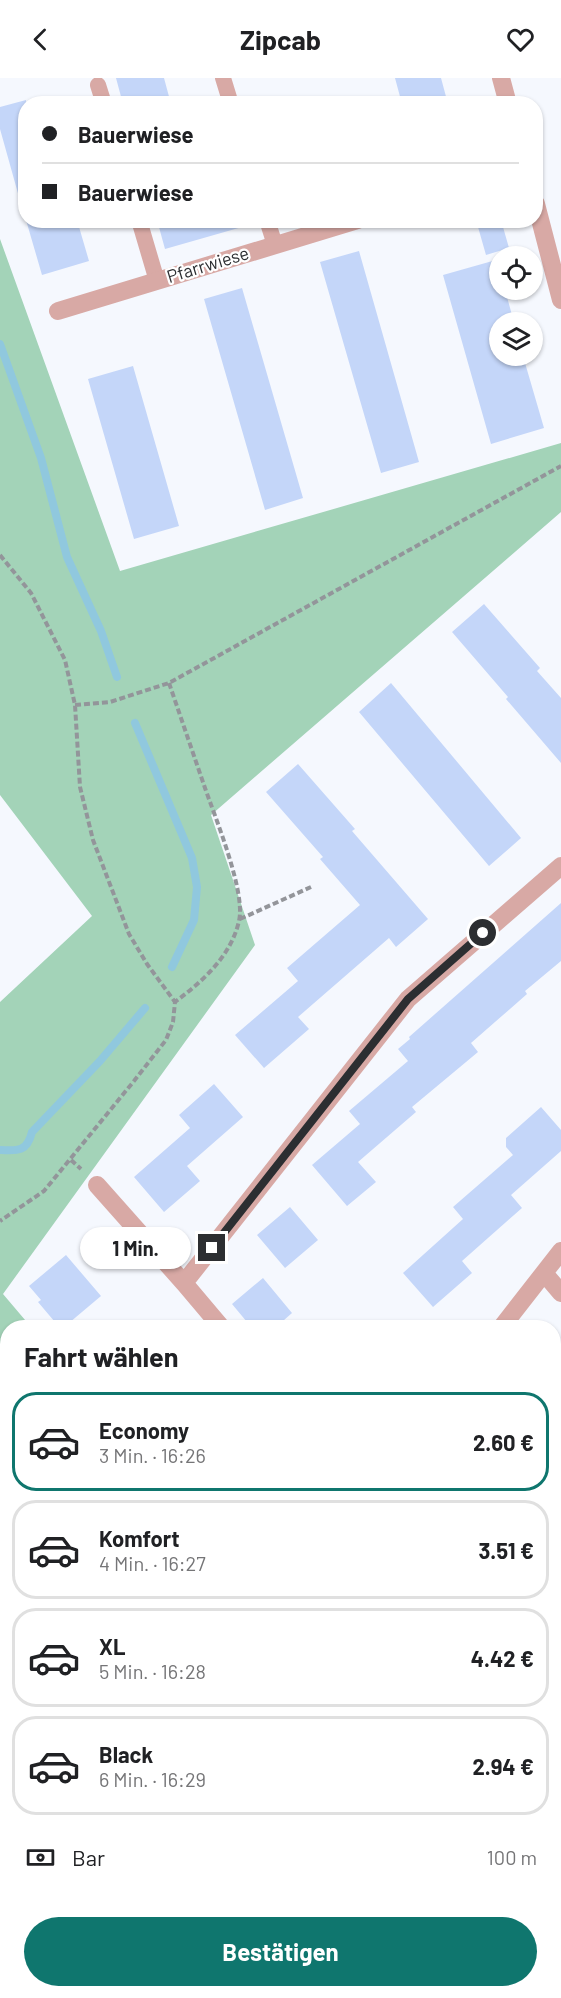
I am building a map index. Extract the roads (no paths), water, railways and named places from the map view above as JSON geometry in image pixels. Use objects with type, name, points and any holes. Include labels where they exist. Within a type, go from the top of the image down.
[{"type":"street","points":[[501,78],[506,96]]},
{"type":"street","name":"Pfarrwiese","points":[[58,311],[331,228]]},
{"type":"street","points":[[542,228],[561,300]]},
{"type":"street","points":[[184,1283],[408,999],[561,866]]},
{"type":"street","points":[[97,1185],[215,1320]]},
{"type":"street","points":[[507,1320],[561,1251]]},
{"type":"street","points":[[544,1273],[561,1293]]},
{"type":"lane","points":[[223,78],[229,96]]},
{"type":"lane","points":[[98,85],[101,96]]},
{"type":"lane","points":[[141,228],[157,281]]},
{"type":"lane","points":[[270,228],[275,245]]},
{"type":"waterway","points":[[0,344],[41,458],[67,557],[101,631],[117,677]]},
{"type":"waterway","points":[[135,723],[192,858],[197,887],[194,920],[172,967]]},
{"type":"waterway","points":[[0,1150],[17,1150],[24,1147],[32,1132],[100,1061],[145,1008]]}]
